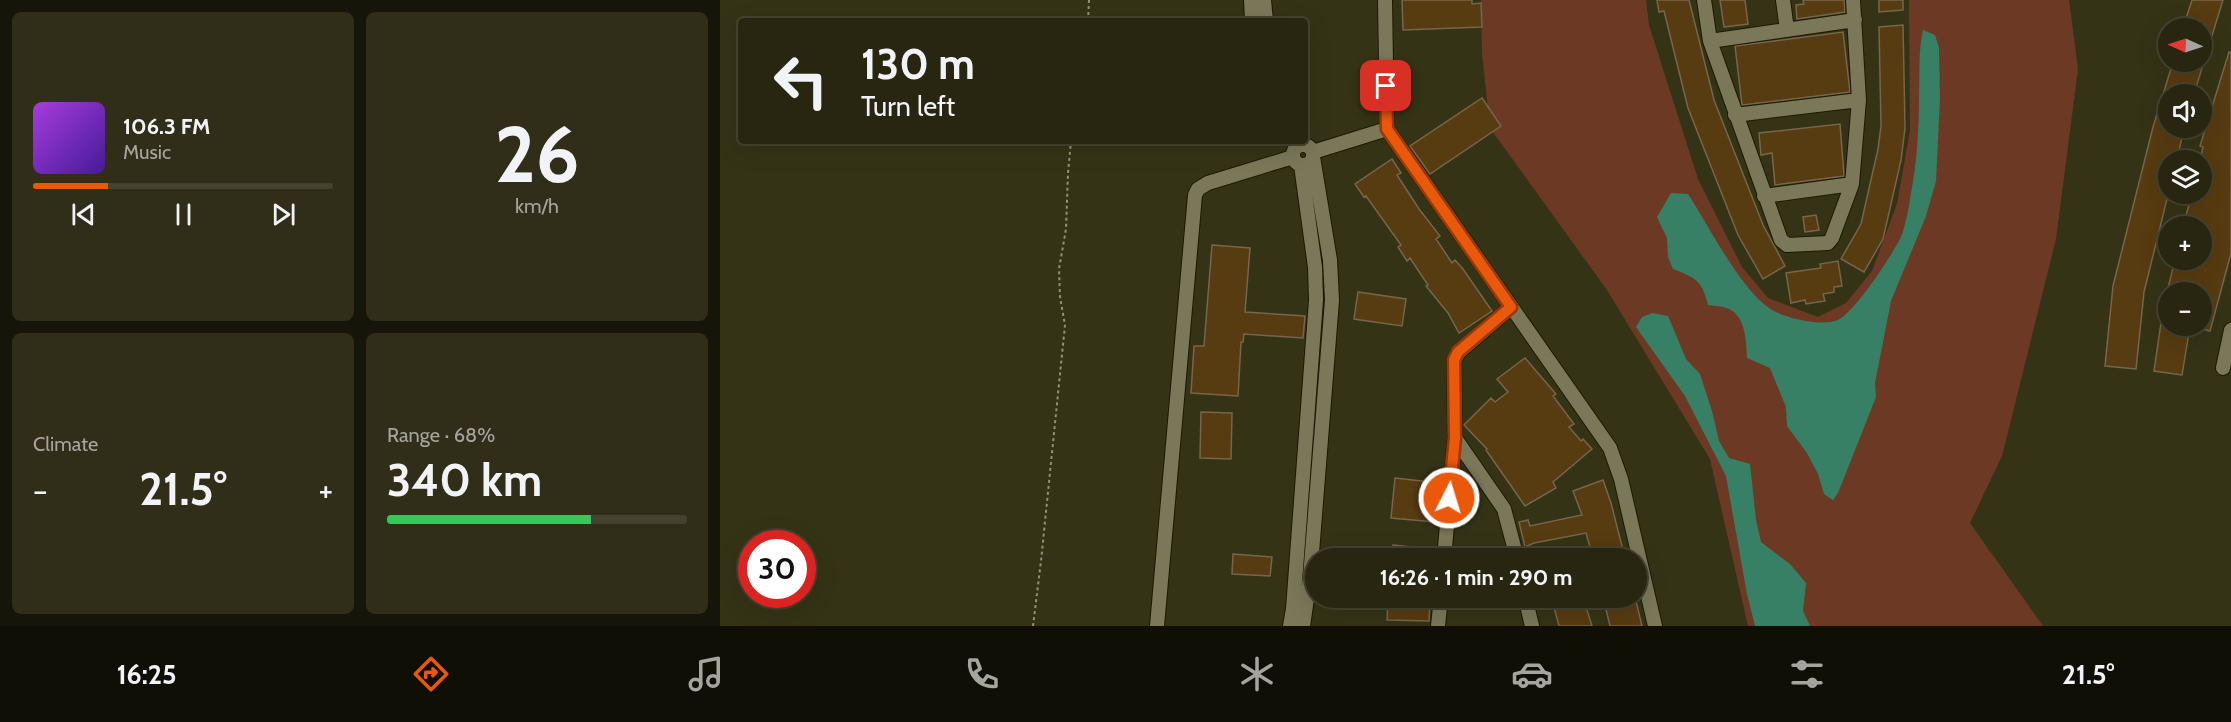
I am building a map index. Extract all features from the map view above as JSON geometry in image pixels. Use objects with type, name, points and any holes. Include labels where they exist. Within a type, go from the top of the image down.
[{"type":"street","points":[[1251,0],[1252,18]]},
{"type":"street","points":[[1264,0],[1266,18]]},
{"type":"street","points":[[1385,0],[1387,129],[1610,448],[1621,479],[1655,626]]},
{"type":"street","points":[[1704,0],[1710,41],[1735,115],[1781,240],[1787,245],[1824,244],[1832,238],[1852,184],[1859,100],[1853,0]]},
{"type":"street","points":[[1783,0],[1787,30]]},
{"type":"street","points":[[1710,41],[1855,20]]},
{"type":"street","points":[[1735,115],[1859,100]]},
{"type":"street","points":[[1157,626],[1195,195],[1198,189],[1208,183],[1303,150],[1387,129]]},
{"type":"street","points":[[1290,626],[1316,300],[1315,267],[1303,150]]},
{"type":"street","points":[[1303,150],[1330,260],[1332,300],[1310,578],[1303,626]]},
{"type":"street","points":[[1764,196],[1852,184]]},
{"type":"street","points":[[1445,548],[1455,438],[1454,360],[1458,352],[1511,307]]},
{"type":"street","points":[[2223,368],[2231,330]]},
{"type":"street","points":[[1455,438],[1504,509],[1514,548]]},
{"type":"street","points":[[1304,465],[1319,467]]},
{"type":"street","points":[[1438,626],[1440,608]]},
{"type":"street","points":[[1528,608],[1532,626]]},
{"type":"path","points":[[1088,18],[1089,0]]},
{"type":"path","points":[[1033,626],[1065,325],[1060,297],[1059,269],[1066,229],[1071,144]]},
{"type":"shaded area","points":[[1481,0],[1646,0],[1649,25],[1698,179],[1742,267],[1768,298],[1818,317],[1846,303],[1872,271],[1897,204],[1910,130],[1909,0],[2069,0],[2078,69],[2056,239],[2002,456],[1970,523],[2043,626],[1748,626],[1710,459],[1607,290],[1490,128],[1482,53]]},
{"type":"shaded area","points":[[1923,30],[1935,35],[1939,48],[1940,98],[1936,181],[1926,216],[1891,301],[1875,383],[1876,397],[1838,493],[1833,500],[1824,494],[1818,474],[1807,453],[1787,426],[1786,407],[1770,368],[1747,358],[1744,331],[1740,319],[1729,309],[1708,305],[1697,281],[1673,269],[1668,257],[1667,238],[1657,217],[1671,193],[1688,194],[1736,271],[1769,308],[1784,315],[1813,322],[1831,322],[1846,315],[1882,269],[1901,237],[1904,227],[1916,157]]},
{"type":"shaded area","points":[[1652,313],[1668,316],[1686,359],[1700,374],[1719,441],[1729,458],[1750,464],[1756,520],[1761,542],[1790,564],[1806,583],[1803,611],[1810,626],[1755,626],[1726,476],[1685,396],[1636,327],[1642,317]]},
{"type":"building","points":[[1402,0],[1472,0],[1472,4],[1481,3],[1482,27],[1403,30]]},
{"type":"building","points":[[1657,0],[1689,0],[1714,100],[1763,225],[1785,266],[1763,279],[1738,235],[1688,108],[1664,11],[1659,12]]},
{"type":"building","points":[[1720,0],[1745,0],[1748,24],[1724,27]]},
{"type":"building","points":[[1803,0],[1844,0],[1845,12],[1797,19],[1796,5],[1804,4]]},
{"type":"building","points":[[1879,0],[1903,0],[1903,10],[1879,12]]},
{"type":"building","points":[[2192,0],[2223,0],[2212,36],[2212,18],[2186,18]]},
{"type":"building","points":[[1903,25],[1905,128],[1901,160],[1883,239],[1864,272],[1841,259],[1861,224],[1878,149],[1881,126],[1879,27]]},
{"type":"building","points":[[1843,32],[1850,92],[1742,105],[1735,46]]},
{"type":"building","points":[[2229,52],[2231,52],[2231,253],[2212,324],[2212,282],[2170,282],[2172,270],[2212,270],[2212,216],[2186,216],[2189,204],[2212,204],[2212,150],[2202,150],[2203,147],[2200,146],[2202,138],[2212,138],[2212,107]]},
{"type":"building","points":[[2170,72],[2201,72],[2197,84],[2166,84]]},
{"type":"building","points":[[1482,98],[1501,126],[1430,174],[1410,146]]},
{"type":"building","points":[[2158,111],[2158,138],[2182,138],[2179,150],[2158,150],[2158,204],[2166,204],[2163,216],[2158,216],[2158,235],[2144,292],[2136,369],[2105,366],[2113,286]]},
{"type":"building","points":[[1840,124],[1844,176],[1775,185],[1772,153],[1761,155],[1759,133]]},
{"type":"building","points":[[1392,159],[1401,173],[1397,175],[1440,236],[1436,239],[1452,263],[1455,260],[1463,269],[1492,311],[1459,333],[1448,313],[1426,286],[1428,285],[1410,258],[1407,261],[1398,247],[1401,245],[1355,184]]},
{"type":"building","points":[[1816,215],[1819,230],[1805,232],[1803,217]]},
{"type":"building","points":[[1212,245],[1250,248],[1245,312],[1305,316],[1303,338],[1244,334],[1243,342],[1241,342],[1238,396],[1191,393],[1194,346],[1204,346]]},
{"type":"building","points":[[1838,261],[1842,286],[1834,287],[1834,292],[1823,294],[1825,301],[1806,304],[1805,300],[1791,303],[1786,273],[1821,268],[1820,264]]},
{"type":"building","points":[[1358,292],[1406,299],[1402,326],[1354,319]]},
{"type":"building","points":[[2159,336],[2188,336],[2182,375],[2154,371]]},
{"type":"building","points":[[1525,358],[1556,394],[1553,396],[1574,424],[1569,427],[1581,441],[1583,439],[1592,449],[1553,482],[1556,488],[1525,506],[1487,449],[1464,425],[1491,398],[1495,402],[1508,392],[1497,379]]},
{"type":"building","points":[[1201,412],[1232,413],[1231,459],[1200,458]]},
{"type":"building","points":[[1395,478],[1439,483],[1435,522],[1391,518]]},
{"type":"building","points":[[1603,480],[1622,548],[1590,548],[1586,533],[1534,543],[1525,547],[1519,522],[1528,520],[1530,526],[1582,515],[1573,491]]},
{"type":"building","points":[[1393,545],[1422,548],[1393,548]]},
{"type":"building","points":[[1233,554],[1272,557],[1270,576],[1232,574]]},
{"type":"building","points":[[1388,608],[1430,608],[1429,621],[1387,620]]},
{"type":"building","points":[[1554,608],[1586,608],[1592,626],[1559,626]]},
{"type":"building","points":[[1606,608],[1638,608],[1642,626],[1610,626]]},
{"type":"route","points":[[1386,86],[1387,129],[1511,307],[1458,352],[1454,360],[1455,438],[1449,498]]}]
